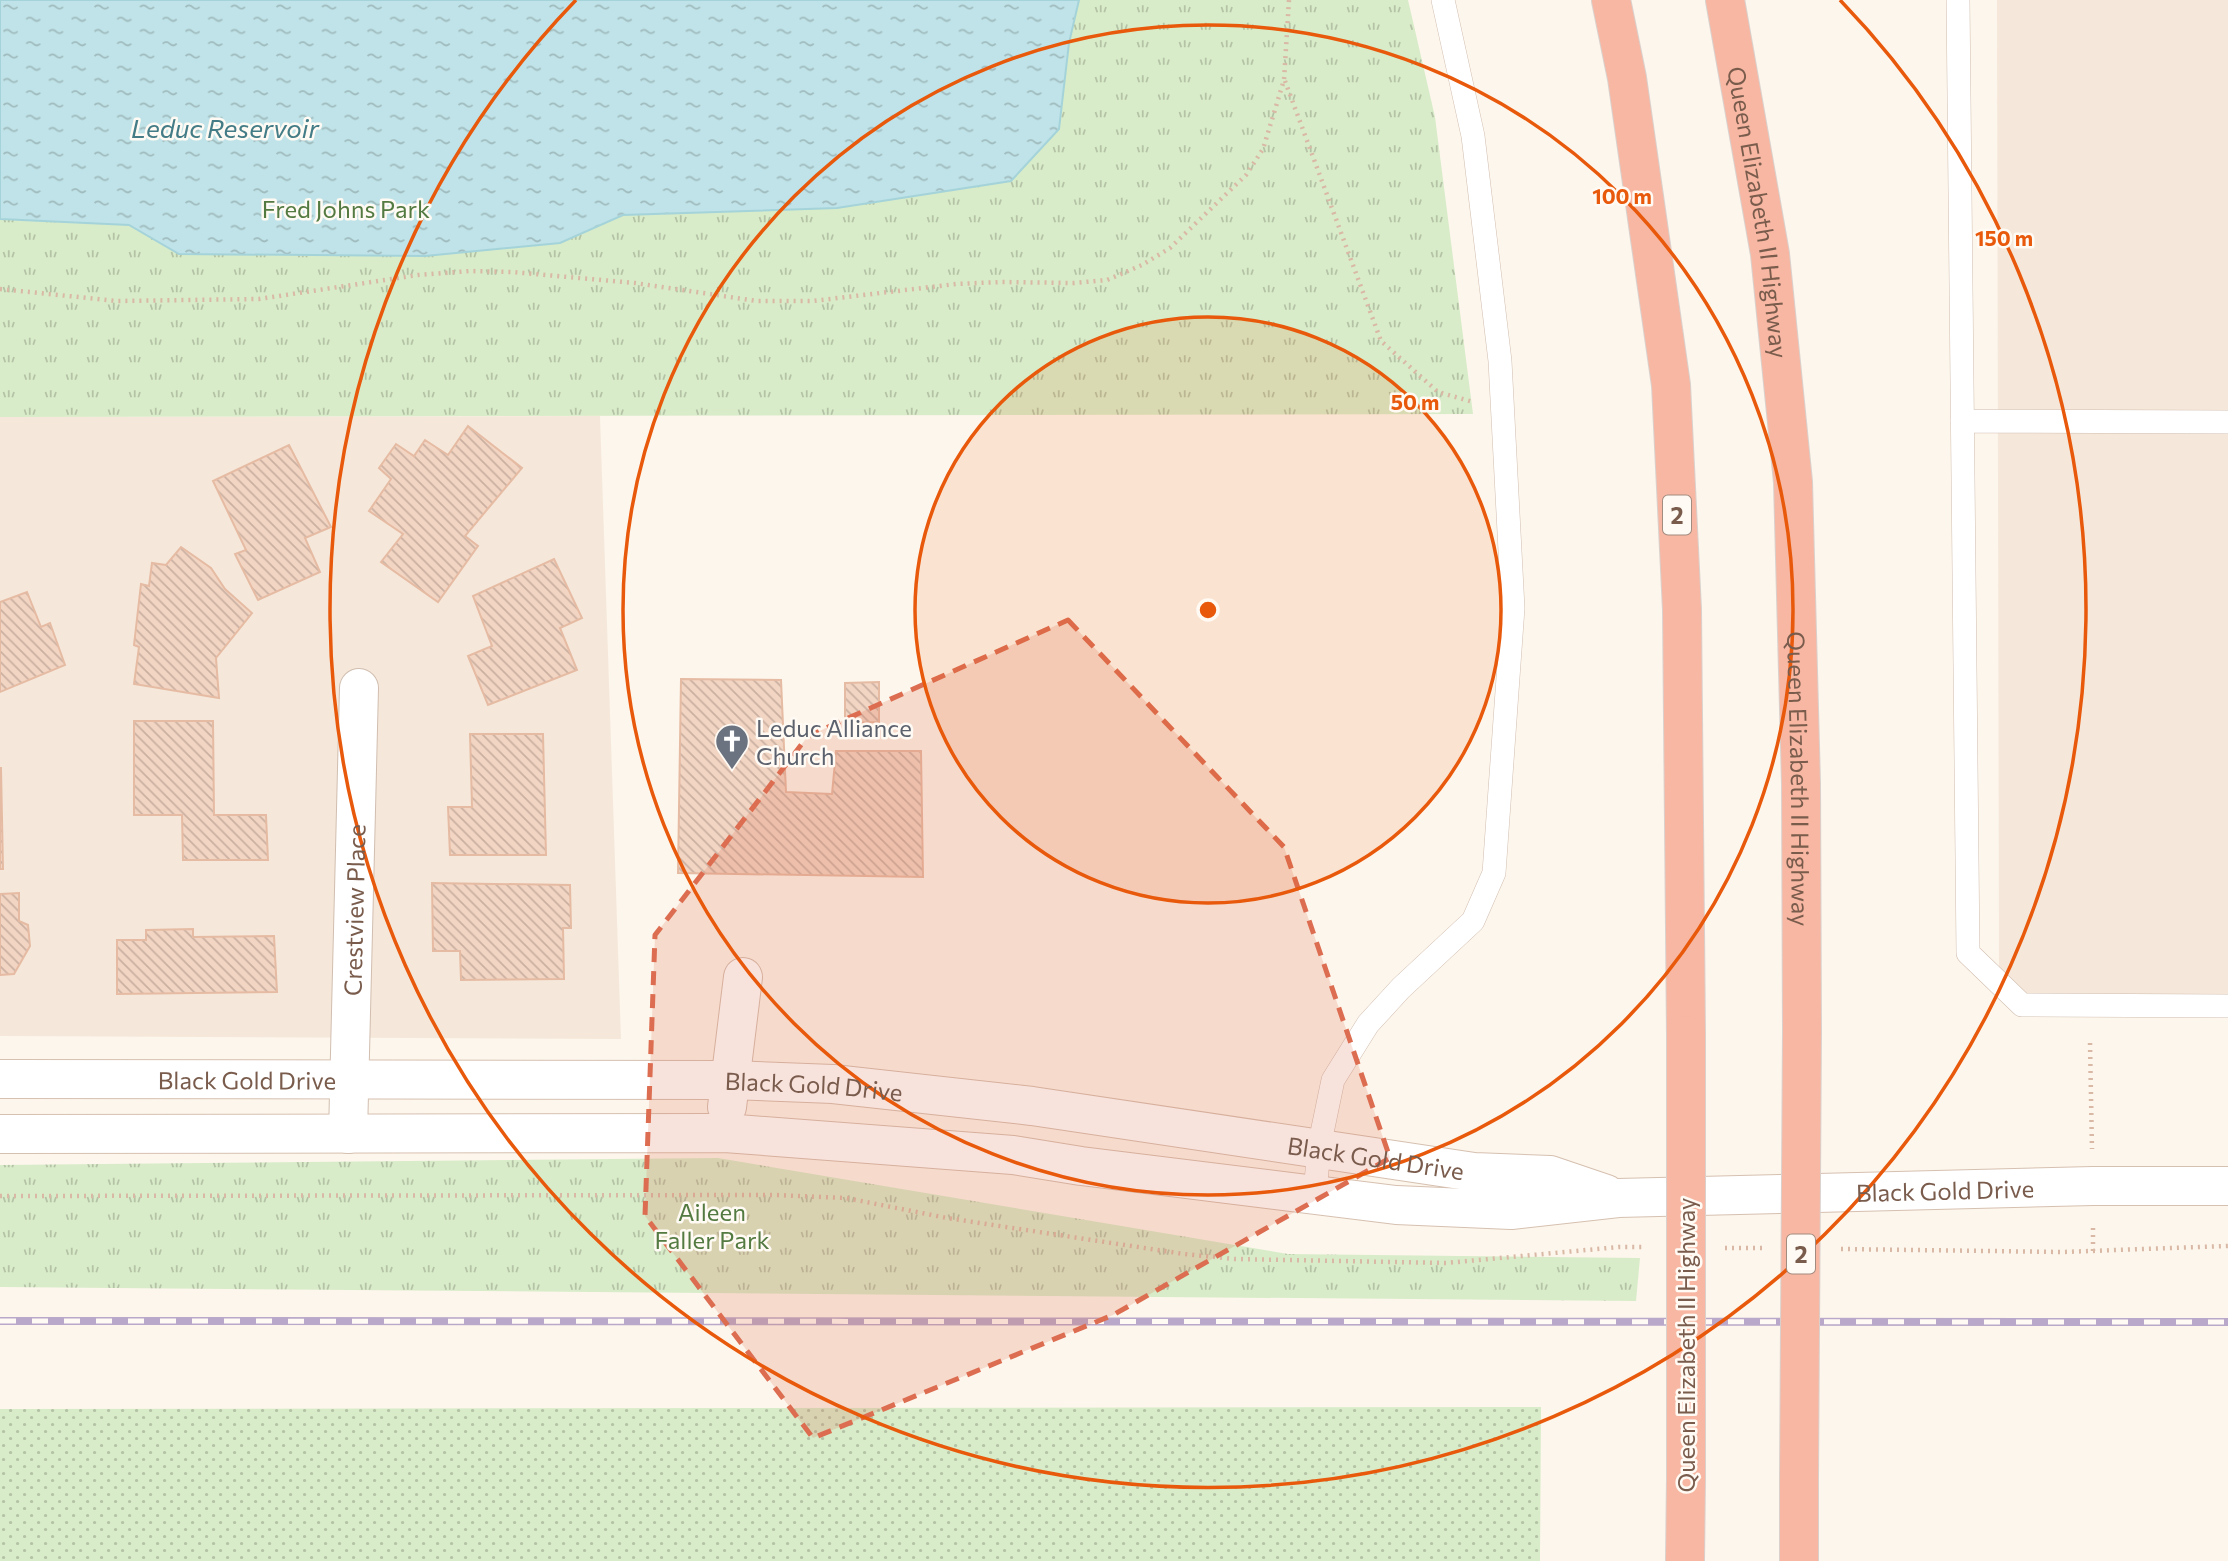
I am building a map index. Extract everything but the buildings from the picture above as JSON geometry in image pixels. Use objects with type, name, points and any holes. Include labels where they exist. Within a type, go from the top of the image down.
[{"type":"highway","name":"Queen Elizabeth II Highway","points":[[1611,0],[1627,78],[1671,385],[1682,610],[1686,1035],[1685,1561]]},
{"type":"highway","name":"Queen Elizabeth II Highway","points":[[1725,0],[1770,254],[1793,482],[1801,784],[1799,1561]]},
{"type":"main road","name":"Crestview Place","points":[[348,1134],[359,688]]},
{"type":"main road","points":[[725,1133],[743,977]]},
{"type":"main road","name":"Black Gold Drive","points":[[0,1079],[730,1080],[833,1084],[1032,1106],[1474,1171],[1550,1175],[1618,1198]]},
{"type":"main road","name":"Black Gold Drive","points":[[0,1134],[725,1133],[1013,1155],[1081,1166],[1396,1205],[1511,1210],[1618,1198],[2093,1186],[2228,1186]]},
{"type":"lane","points":[[1315,1194],[1319,1147],[1333,1080],[1368,1024],[1401,988],[1474,921],[1494,873],[1513,608],[1500,360],[1473,136],[1443,0]]},
{"type":"lane","points":[[1958,0],[1968,953],[2022,1005],[2228,1006]]},
{"type":"lane","points":[[1962,421],[2228,422]]},
{"type":"path","points":[[0,289],[117,301],[259,299],[418,275],[470,271],[635,283],[757,301],[813,301],[956,284],[1074,283],[1107,280],[1142,265],[1170,248],[1246,175],[1262,149],[1284,80],[1289,0]]},
{"type":"path","points":[[1284,80],[1381,341],[1438,392],[1502,411]]},
{"type":"path","points":[[0,1196],[776,1195],[846,1198],[947,1218],[1184,1254],[1235,1259],[1446,1263],[1619,1247],[1647,1247]]},
{"type":"path","points":[[1827,1248],[2063,1252],[2228,1247]]},
{"type":"path","points":[[1716,1248],[1772,1248]]},
{"type":"highlighted area","points":[[1068,620],[1284,847],[1390,1158],[1113,1315],[813,1438],[645,1216],[655,935],[808,736]]},
{"type":"shaded area","points":[[1997,0],[2228,0],[2228,1017],[2022,1005],[1999,970]]},
{"type":"shaded area","points":[[600,416],[621,1039],[0,1036],[0,417]]},
{"type":"green space","name":"Fred Johns Park","points":[[0,0],[1408,0],[1435,117],[1473,414],[0,417]]},
{"type":"green space","name":"Aileen Faller Park","points":[[718,1158],[1288,1254],[1640,1258],[1636,1301],[0,1287],[0,1165]]},
{"type":"green space","points":[[1541,1407],[1540,1561],[0,1561],[0,1409]]},
{"type":"water","name":"Leduc Reservoir","points":[[0,0],[1079,0],[1069,43],[1059,129],[1011,181],[837,208],[623,215],[560,243],[425,256],[179,254],[129,225],[0,219]]},
{"type":"railway","points":[[0,1321],[2228,1322]]},
{"type":"place","name":"Leduc Alliance Church","points":[[732,771]]}]
